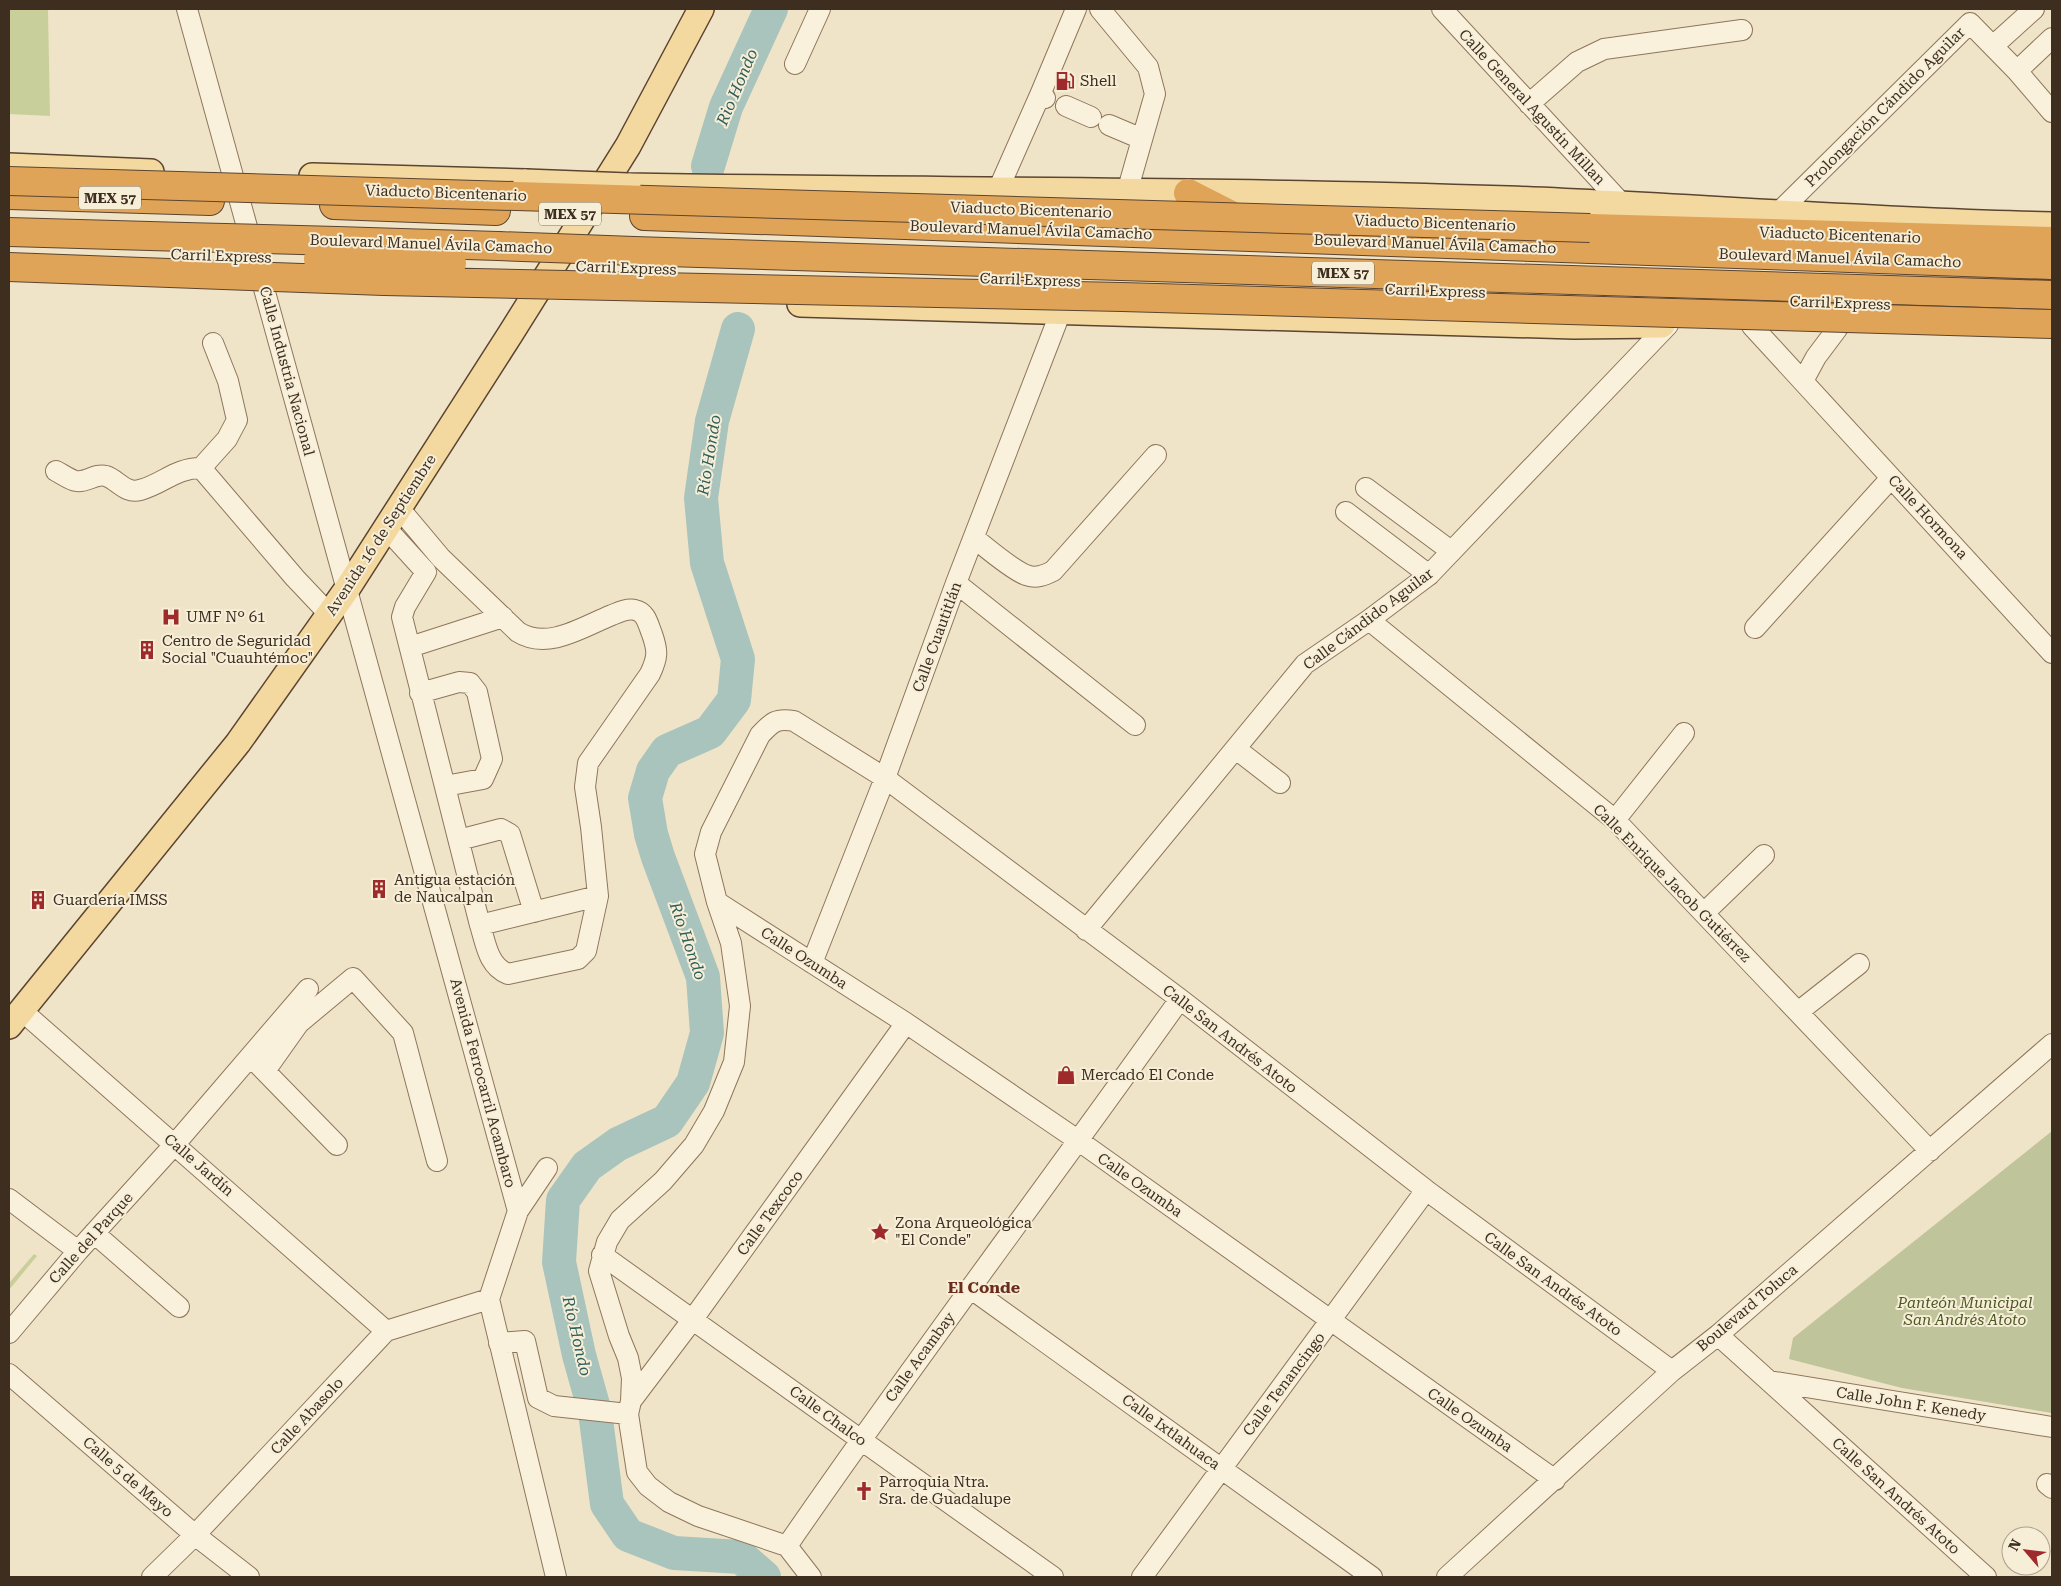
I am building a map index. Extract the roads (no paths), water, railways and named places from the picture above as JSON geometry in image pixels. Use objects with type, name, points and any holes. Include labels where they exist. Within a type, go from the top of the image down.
[{"type":"highway","name":"Viaducto Bicentenario","points":[[9,180],[2052,241]]},
{"type":"highway","points":[[1188,193],[1278,238]]},
{"type":"highway","name":"Boulevard Manuel Ávila Camacho","points":[[9,195],[2052,265]]},
{"type":"highway","name":"Boulevard Manuel Ávila Camacho","points":[[9,232],[2052,295]]},
{"type":"highway","name":"Carril Express","points":[[9,250],[2052,309]]},
{"type":"highway","points":[[789,303],[920,259]]},
{"type":"highway","points":[[9,267],[384,281],[1142,297],[2052,324]]},
{"type":"highway","points":[[1701,285],[1824,329]]},
{"type":"main road","name":"Avenida 16 de Septiembre","points":[[13,1013],[238,744],[347,589],[628,146],[701,9]]},
{"type":"main road","points":[[9,166],[176,173],[628,186],[1509,199],[1934,223],[2052,226]]},
{"type":"main road","points":[[9,279],[1574,326],[1752,326],[2052,337]]},
{"type":"street","name":"Calle Industria Nacional","points":[[186,9],[347,589]]},
{"type":"street","points":[[795,64],[820,9]]},
{"type":"street","points":[[998,190],[1042,97],[1076,9]]},
{"type":"street","points":[[1100,9],[1148,66],[1156,94],[1127,192]]},
{"type":"street","name":"Calle General Agustín Millan","points":[[1442,9],[1623,205]]},
{"type":"street","points":[[1993,46],[2034,9]]},
{"type":"street","name":"Prolongación Cándido Aguilar","points":[[1777,214],[1970,23],[2017,71],[2052,112]]},
{"type":"street","points":[[1530,104],[1577,62],[1604,49],[1742,30]]},
{"type":"street","points":[[2017,71],[2052,38]]},
{"type":"street","points":[[1066,106],[1142,139]]},
{"type":"street","name":"Calle Cuautitlán","points":[[812,963],[885,778],[956,583],[1061,311]]},
{"type":"street","name":"Calle Cándido Aguilar","points":[[1086,930],[1306,664],[1429,575],[1668,325]]},
{"type":"street","name":"Calle Hormona","points":[[1752,326],[2052,653]]},
{"type":"street","points":[[1803,381],[1816,357],[1824,329]]},
{"type":"street","points":[[56,471],[76,481],[85,481],[98,475],[108,477],[123,488],[138,491],[156,484],[177,472],[190,468],[201,468],[227,439],[237,420],[228,381],[213,343]]},
{"type":"street","points":[[974,538],[1027,576],[1040,577],[1047,574],[1053,571],[1156,455]]},
{"type":"street","points":[[201,468],[288,570],[329,614]]},
{"type":"street","points":[[1755,628],[1891,478]]},
{"type":"street","points":[[1366,488],[1451,551]]},
{"type":"street","points":[[1346,512],[1429,575]]},
{"type":"street","points":[[392,518],[441,558],[518,632],[533,639],[552,638],[571,633],[624,610],[635,610],[646,617],[657,649],[656,662],[650,674],[588,763],[585,787],[598,896],[586,951],[578,959],[508,974],[499,971],[492,962],[480,925],[402,617],[405,607],[426,572],[441,558]]},
{"type":"street","points":[[392,518],[426,572]]},
{"type":"street","points":[[956,583],[1135,725]]},
{"type":"street","name":"Avenida Ferrocarril Acambaro","points":[[347,589],[518,1211]]},
{"type":"street","points":[[410,646],[504,617]]},
{"type":"street","name":"Calle Enrique Jacob Gutiérrez","points":[[1369,620],[1615,820],[1930,1151]]},
{"type":"street","points":[[420,693],[459,682],[470,683],[477,692],[492,759],[483,779],[445,786]]},
{"type":"street","name":"Calle San Andrés Atoto","points":[[717,902],[706,854],[711,832],[760,735],[771,723],[782,719],[794,721],[885,778],[1180,999],[1426,1190],[1672,1371]]},
{"type":"street","points":[[1615,820],[1684,733]]},
{"type":"street","points":[[1236,749],[1280,784]]},
{"type":"street","points":[[459,840],[501,829],[510,834],[534,912]]},
{"type":"street","points":[[1704,913],[1764,855]]},
{"type":"street","points":[[480,925],[598,896]]},
{"type":"street","points":[[717,902],[731,943],[740,1006],[734,1062],[714,1111],[694,1145],[663,1181],[620,1220],[607,1242],[599,1271],[619,1336],[628,1358],[632,1378],[626,1409],[637,1472],[648,1486],[669,1502],[698,1516],[786,1546],[811,1577]]},
{"type":"street","name":"Calle Ozumba","points":[[717,902],[906,1024],[1079,1141],[1554,1480]]},
{"type":"street","points":[[1798,1012],[1859,964]]},
{"type":"street","points":[[265,1071],[299,1023],[353,978],[402,1033],[437,1160]]},
{"type":"street","name":"Calle del Parque","points":[[9,1333],[78,1251],[175,1144],[249,1055],[308,989]]},
{"type":"street","name":"Calle Acambay","points":[[786,1546],[860,1440],[1079,1141],[1180,999]]},
{"type":"street","name":"Calle Jardín","points":[[13,1013],[175,1144],[386,1331]]},
{"type":"street","name":"Calle Texcoco","points":[[626,1409],[906,1024]]},
{"type":"street","name":"Boulevard Toluca","points":[[1446,1577],[1672,1371],[1718,1335],[2052,1044]]},
{"type":"street","points":[[249,1055],[337,1146]]},
{"type":"street","points":[[547,1168],[518,1211],[489,1300],[556,1577]]},
{"type":"street","name":"Calle Tenancingo","points":[[1142,1577],[1426,1190]]},
{"type":"street","points":[[9,1199],[78,1251]]},
{"type":"street","points":[[94,1234],[179,1307]]},
{"type":"street","name":"Calle Chalco","points":[[602,1255],[1053,1577]]},
{"type":"street","name":"Calle Ixtlahuaca","points":[[970,1288],[1372,1577]]},
{"type":"street","points":[[386,1331],[489,1300]]},
{"type":"street","name":"Calle Abasolo","points":[[152,1577],[195,1535],[386,1331]]},
{"type":"street","name":"Calle San Andrés Atoto","points":[[1718,1335],[1986,1577]]},
{"type":"street","points":[[499,1343],[525,1341],[538,1398],[554,1406],[581,1409],[626,1409]]},
{"type":"street","name":"Calle 5 de Mayo","points":[[9,1374],[195,1535],[249,1577]]},
{"type":"street","name":"Calle John F. Kenedy","points":[[1769,1381],[2052,1427]]},
{"type":"waterway","name":"Rio Hondo","points":[[708,166],[726,107],[771,9]]},
{"type":"waterway","name":"Río Hondo","points":[[738,329],[712,421],[701,498],[707,563],[738,659],[734,700],[710,732],[667,751],[653,771],[645,798],[651,834],[658,857],[703,977],[707,1033],[693,1083],[667,1121],[618,1144],[587,1166],[563,1200],[559,1262],[579,1355],[595,1412],[607,1504],[628,1535],[674,1553],[741,1557],[764,1577]]},
{"type":"place","name":"Shell","points":[[1065,81]]},
{"type":"place","name":"UMF Nº 61","points":[[171,617]]},
{"type":"place","name":"Centro de Seguridad Social \"Cuauhtémoc\"","points":[[147,650]]},
{"type":"place","name":"Antigua estación de Naucalpan","points":[[379,889]]},
{"type":"place","name":"Guardería IMSS","points":[[38,900]]},
{"type":"place","name":"Mercado El Conde","points":[[1066,1075]]},
{"type":"place","name":"Zona Arqueológica \"El Conde\"","points":[[880,1232]]},
{"type":"place","name":"Parroquia Ntra. Sra. de Guadalupe","points":[[864,1491]]},
{"type":"district","name":"El Conde","points":[[984,1287]]},
{"type":"park label","name":"Panteón Municipal San Andrés Atoto","points":[[1965,1312]]}]
